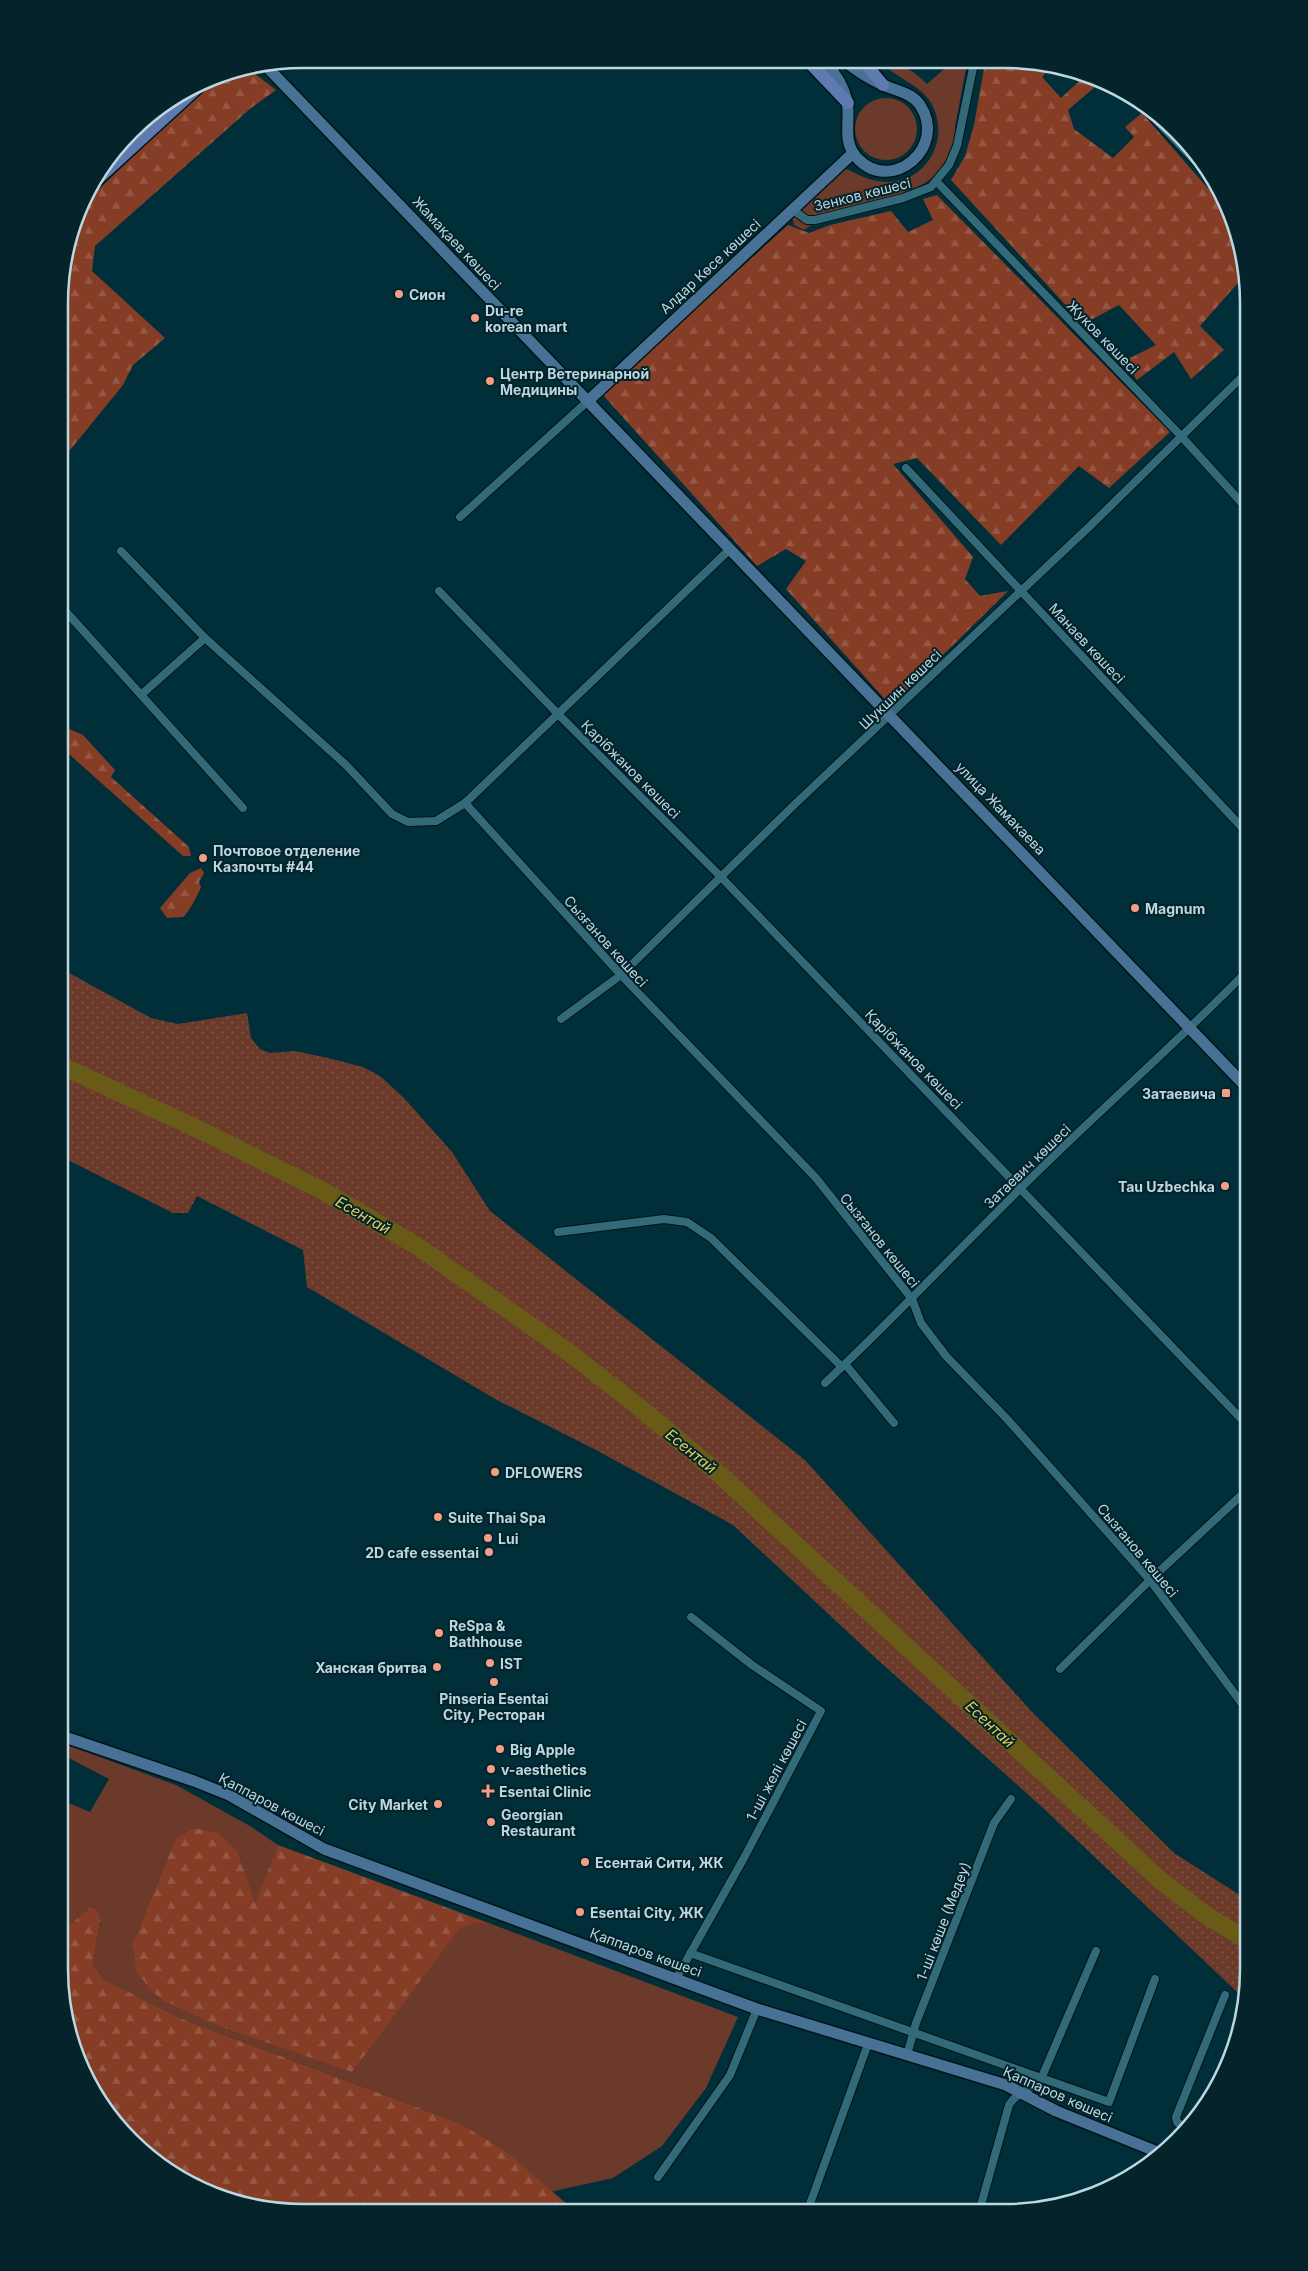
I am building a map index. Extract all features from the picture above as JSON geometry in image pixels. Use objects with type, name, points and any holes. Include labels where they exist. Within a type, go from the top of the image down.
[{"type":"main road","points":[[815,68],[848,103]]},
{"type":"main road","points":[[869,68],[883,85]]},
{"type":"main road","points":[[110,168],[185,99]]},
{"type":"street","points":[[829,68],[844,89],[848,103],[848,138],[853,153],[871,168],[894,170],[914,160],[920,154],[926,142],[927,124],[919,104],[911,96],[883,85],[853,68]]},
{"type":"street","points":[[936,181],[949,165],[957,146],[973,68]]},
{"type":"street","name":"Жамақаев көшесі","points":[[270,70],[730,549]]},
{"type":"street","name":"Алдар Көсе көшесі","points":[[588,400],[853,153]]},
{"type":"street","name":"Зенков көшесі","points":[[793,210],[807,220],[820,219],[921,192],[931,187],[936,181]]},
{"type":"street","name":"Жуков көшесі","points":[[936,181],[1181,436],[1240,501]]},
{"type":"street","name":"Шукшин көшесі","points":[[561,1018],[620,975],[720,876],[891,715],[1240,379]]},
{"type":"street","points":[[460,517],[588,400]]},
{"type":"street","name":"Манаев көшесі","points":[[906,468],[1240,825]]},
{"type":"street","points":[[121,551],[206,638],[340,760],[392,814],[408,822],[436,821],[465,803],[730,549]]},
{"type":"street","name":"улица Жамакаева","points":[[730,549],[1240,1081]]},
{"type":"street","name":"Қарібжанов көшесі","points":[[440,591],[557,713],[720,876],[1240,1418]]},
{"type":"street","points":[[68,614],[243,808]]},
{"type":"street","points":[[142,694],[206,638]]},
{"type":"street","name":"Сызғанов көшесі","points":[[465,803],[620,975],[816,1178],[912,1299],[922,1323],[946,1356],[1008,1420],[1150,1580],[1240,1701]]},
{"type":"street","name":"Затаевич көшесі","points":[[825,1383],[912,1299],[1020,1188],[1191,1029],[1240,978]]},
{"type":"street","points":[[558,1232],[664,1219],[687,1222],[718,1244],[843,1366],[894,1423]]},
{"type":"street","points":[[1060,1669],[1150,1580],[1240,1496]]},
{"type":"street","name":"1-ші желі көшесі","points":[[690,1953],[821,1711],[752,1665],[691,1618]]},
{"type":"street","name":"Қаппаров көшесі","points":[[68,1739],[101,1748],[194,1781],[229,1796],[324,1849],[757,2009],[1006,2085],[1062,2114],[1154,2151]]},
{"type":"street","name":"1-ші көше (Медеу)","points":[[906,2056],[994,1823],[1011,1799]]},
{"type":"street","points":[[981,2204],[1009,2104],[1020,2092],[1036,2085],[1041,2079],[1096,1950]]},
{"type":"street","points":[[676,1979],[690,1953]]},
{"type":"street","name":"Қаппаров көшесі","points":[[690,1953],[913,2034],[1109,2102],[1155,1979]]},
{"type":"street","points":[[1181,2125],[1177,2122],[1176,2117],[1225,1995]]},
{"type":"street","points":[[658,2177],[730,2075],[757,2009]]},
{"type":"street","points":[[810,2204],[868,2044]]},
{"type":"shaded area","points":[[887,68],[906,68],[927,84],[945,68],[966,68],[952,149],[943,167],[928,181],[890,199],[825,218],[804,230],[794,225],[792,216],[846,169],[866,178],[894,182],[908,178],[920,170],[930,159],[936,146],[938,132],[937,118],[931,103],[921,91]]},
{"type":"shaded area","points":[[886,98],[898,101],[908,107],[914,117],[917,129],[914,141],[908,151],[898,157],[886,160],[874,157],[864,151],[858,141],[855,129],[858,117],[864,107],[874,101]]},
{"type":"shaded area","points":[[68,972],[151,1018],[178,1024],[247,1013],[251,1038],[260,1049],[270,1053],[295,1051],[328,1058],[363,1067],[380,1076],[404,1098],[452,1152],[490,1211],[805,1460],[1032,1712],[1174,1853],[1240,1895],[1239,1993],[1043,1808],[868,1651],[733,1525],[598,1451],[495,1399],[307,1287],[303,1250],[197,1196],[188,1213],[173,1213],[68,1160]]},
{"type":"shaded area","points":[[68,1745],[176,1785],[250,1826],[278,1845],[255,1904],[238,1852],[193,1828],[176,1838],[133,1942],[459,1929],[476,1921],[494,1925],[738,2017],[706,2088],[662,2146],[613,2178],[550,2192],[503,2149],[459,2123],[182,2019],[105,1980],[93,1965],[100,1921],[89,1908],[72,1923],[68,1922],[68,1803],[90,1812],[109,1779],[68,1758]]},
{"type":"green space","points":[[984,68],[1021,68],[1047,71],[1042,77],[1061,98],[1081,80],[1097,85],[1068,110],[1074,129],[1113,158],[1134,137],[1125,127],[1142,113],[1215,197],[1223,212],[1233,241],[1239,281],[1200,326],[1224,350],[1191,379],[1174,352],[1137,380],[1124,361],[1156,345],[1119,305],[1083,324],[951,180],[965,156],[974,125]]},
{"type":"green space","points":[[254,72],[276,90],[251,108],[95,246],[92,271],[165,338],[133,365],[123,385],[68,453],[68,287],[75,241],[85,212],[95,193],[205,89],[241,75]]},
{"type":"green space","points":[[937,195],[1170,432],[1109,488],[1079,466],[1001,545],[917,458],[893,464],[973,557],[965,579],[980,596],[1008,591],[891,706],[786,589],[806,561],[786,549],[757,566],[602,394],[788,225],[809,233],[830,225],[891,211],[908,232],[933,220],[923,199]]},
{"type":"green space","points":[[68,728],[83,735],[115,770],[111,777],[189,847],[191,856],[183,856],[68,753]]},
{"type":"green space","points":[[201,868],[204,873],[199,882],[201,887],[188,911],[183,917],[167,918],[160,908],[190,873]]},
{"type":"green space","points":[[193,1828],[218,1833],[238,1852],[255,1903],[278,1845],[494,1925],[476,1922],[459,1929],[352,2072],[219,2026],[162,2000],[149,1988],[136,1970],[133,1942],[176,1838]]},
{"type":"green space","points":[[89,1908],[97,1910],[100,1921],[93,1965],[105,1980],[182,2019],[459,2123],[503,2149],[567,2204],[287,2203],[241,2196],[212,2186],[185,2172],[159,2155],[126,2124],[107,2099],[85,2059],[75,2030],[68,1984],[68,1922],[72,1923]]},
{"type":"waterway","name":"Есентай","points":[[68,1069],[202,1131],[325,1192],[417,1246],[567,1351],[639,1407],[718,1473],[1160,1880],[1207,1916],[1240,1936]]},
{"type":"place","name":"Сион","points":[[399,294]]},
{"type":"place","name":"Du-re korean mart","points":[[475,318]]},
{"type":"place","name":"Центр Ветеринарной Медицины","points":[[490,381]]},
{"type":"place","name":"Почтовое отделение Казпочты #44","points":[[203,858]]},
{"type":"place","name":"Magnum","points":[[1135,908]]},
{"type":"place","name":"Затаевича","points":[[1226,1093]]},
{"type":"place","name":"Tau Uzbechka","points":[[1225,1186]]},
{"type":"place","name":"DFLOWERS","points":[[495,1472]]},
{"type":"place","name":"Suite Thai Spa","points":[[438,1517]]},
{"type":"place","name":"Lui","points":[[488,1538]]},
{"type":"place","name":"2D cafe essentai","points":[[489,1552]]},
{"type":"place","name":"ReSpa & Bathhouse","points":[[439,1633]]},
{"type":"place","name":"IST","points":[[490,1663]]},
{"type":"place","name":"Ханская бритва","points":[[437,1667]]},
{"type":"place","name":"Pinseria Esentai City, Ресторан","points":[[494,1682]]},
{"type":"place","name":"Big Apple","points":[[500,1749]]},
{"type":"place","name":"v-aesthetics","points":[[491,1769]]},
{"type":"place","name":"Esentai Clinic","points":[[488,1791]]},
{"type":"place","name":"City Market","points":[[438,1804]]},
{"type":"place","name":"Georgian Restaurant","points":[[491,1822]]},
{"type":"place","name":"Есентай Сити, ЖК","points":[[585,1862]]},
{"type":"place","name":"Esentai City, ЖК","points":[[580,1912]]}]
